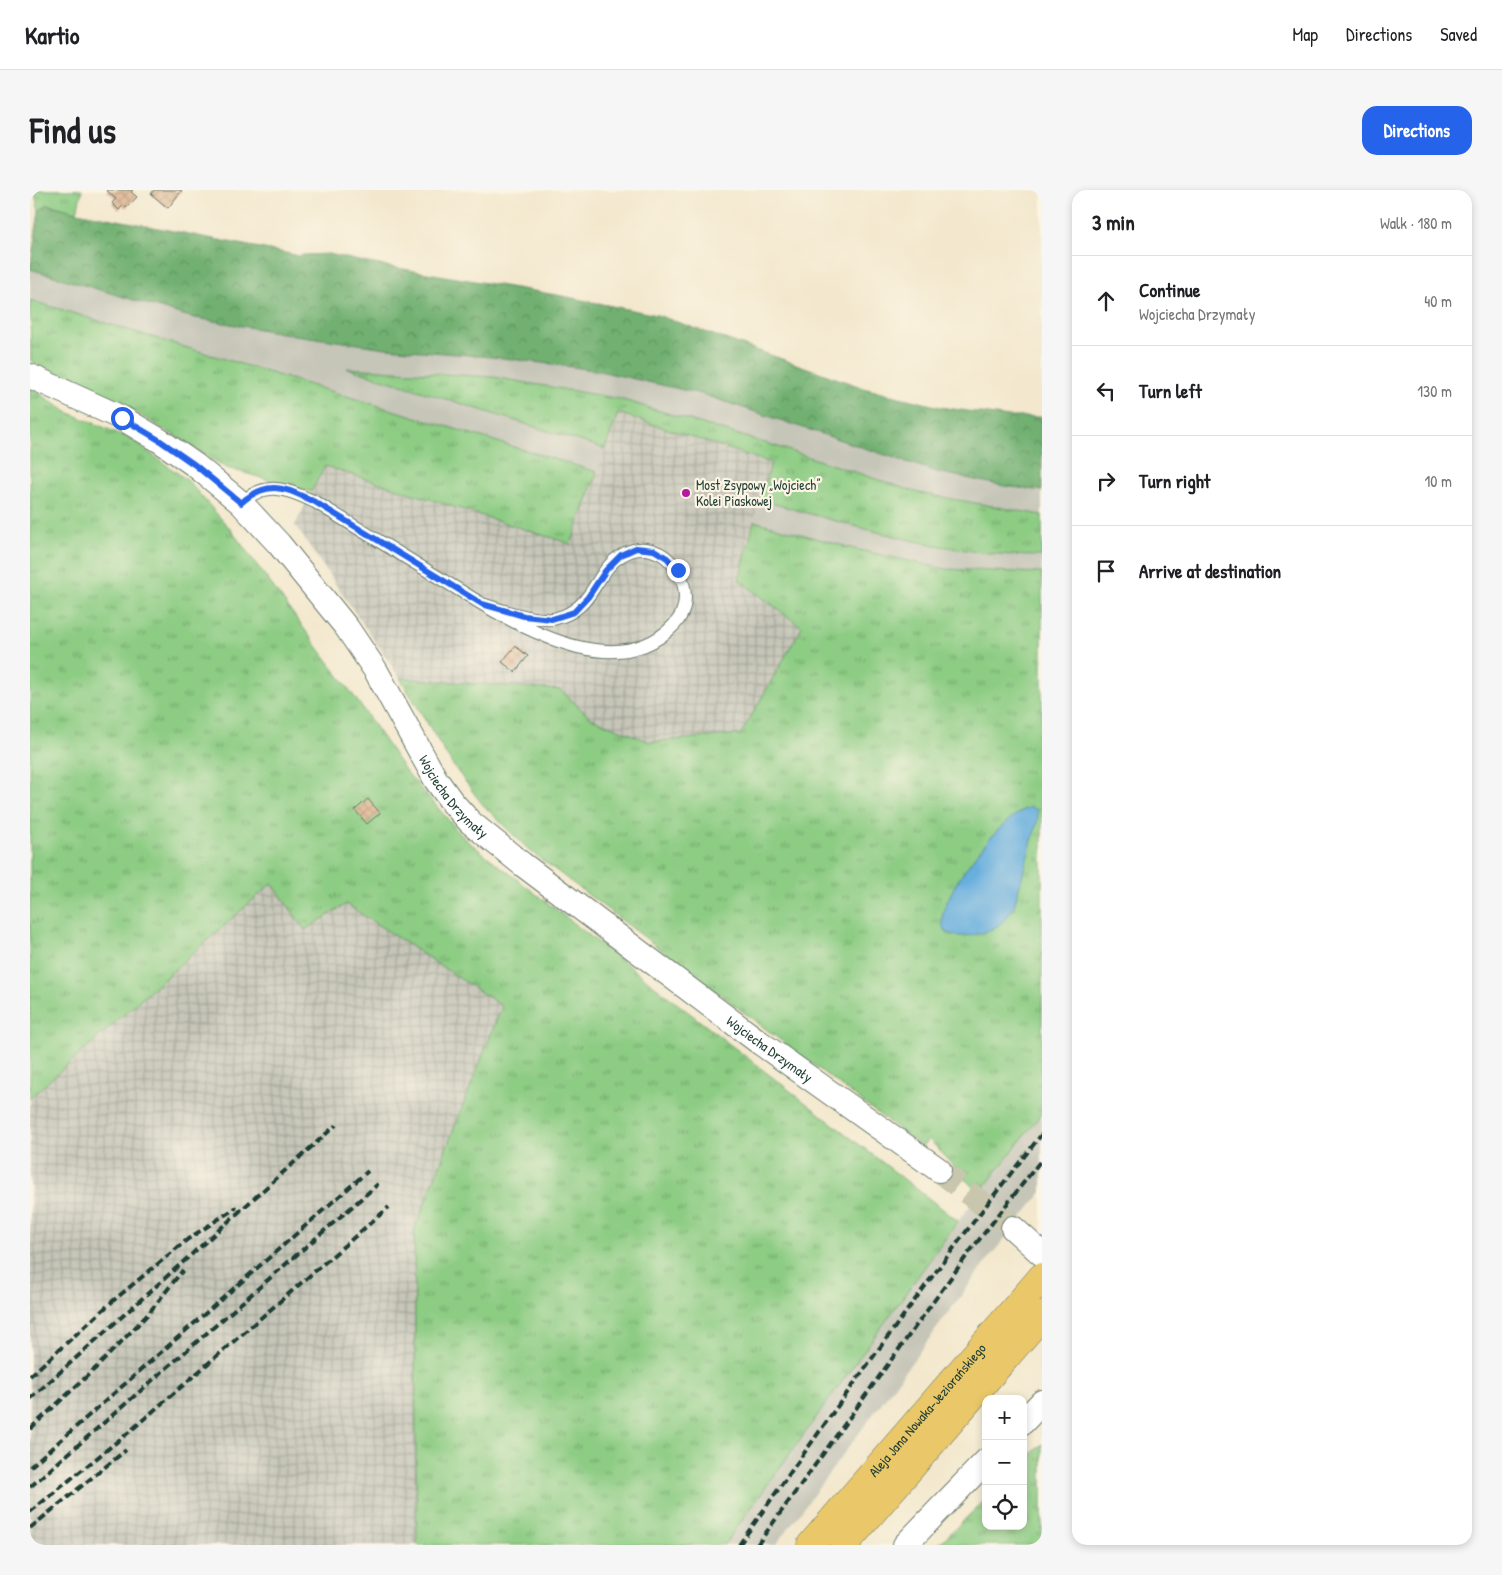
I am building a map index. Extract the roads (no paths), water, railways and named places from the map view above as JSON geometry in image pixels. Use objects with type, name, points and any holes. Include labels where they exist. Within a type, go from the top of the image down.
[{"type":"main road","name":"Aleja Jana Nowaka-Jeziorańskiego","points":[[811,1545],[1042,1277]]},
{"type":"main road","name":"Aleja Jana Nowaka-Jeziorańskiego","points":[[844,1545],[1042,1315]]},
{"type":"street","name":"Wojciecha Drzymały","points":[[30,376],[122,418],[152,436],[195,465],[241,503],[280,544],[347,628],[376,671],[436,780],[470,822],[522,864],[759,1042],[939,1170]]},
{"type":"street","points":[[1013,1228],[1042,1254]]},
{"type":"street","points":[[905,1545],[982,1465]]},
{"type":"lane","points":[[241,503],[251,494],[263,489],[277,488],[294,492],[315,502],[482,604],[510,620],[550,637],[600,652],[621,651],[640,647],[653,640],[674,624],[684,608],[685,590],[678,570],[667,558],[654,550],[636,548],[621,555],[606,570],[588,597],[574,612],[552,619],[524,616],[482,604]]},
{"type":"water","points":[[1031,807],[1037,810],[1038,819],[1011,911],[1000,924],[984,932],[965,936],[949,933],[944,929],[942,921],[944,908],[962,874],[990,838],[1005,823],[1019,812]]},
{"type":"tunnel","points":[[939,1170],[1013,1228]]},
{"type":"railway","points":[[30,1399],[336,1125]]},
{"type":"railway","points":[[739,1545],[925,1286],[1042,1134]]},
{"type":"railway","points":[[757,1545],[968,1254],[1042,1159]]},
{"type":"railway","points":[[30,1467],[368,1171]]},
{"type":"railway","points":[[30,1487],[378,1184]]},
{"type":"railway","points":[[30,1376],[114,1300],[188,1239],[237,1207]]},
{"type":"railway","points":[[30,1512],[129,1432],[389,1207]]},
{"type":"railway","points":[[30,1429],[99,1365],[148,1314],[183,1270]]},
{"type":"railway","points":[[30,1528],[126,1450]]},
{"type":"place","name":"Most Zsypowy „Wojciech” Kolei Piaskowej","points":[[686,493]]}]
